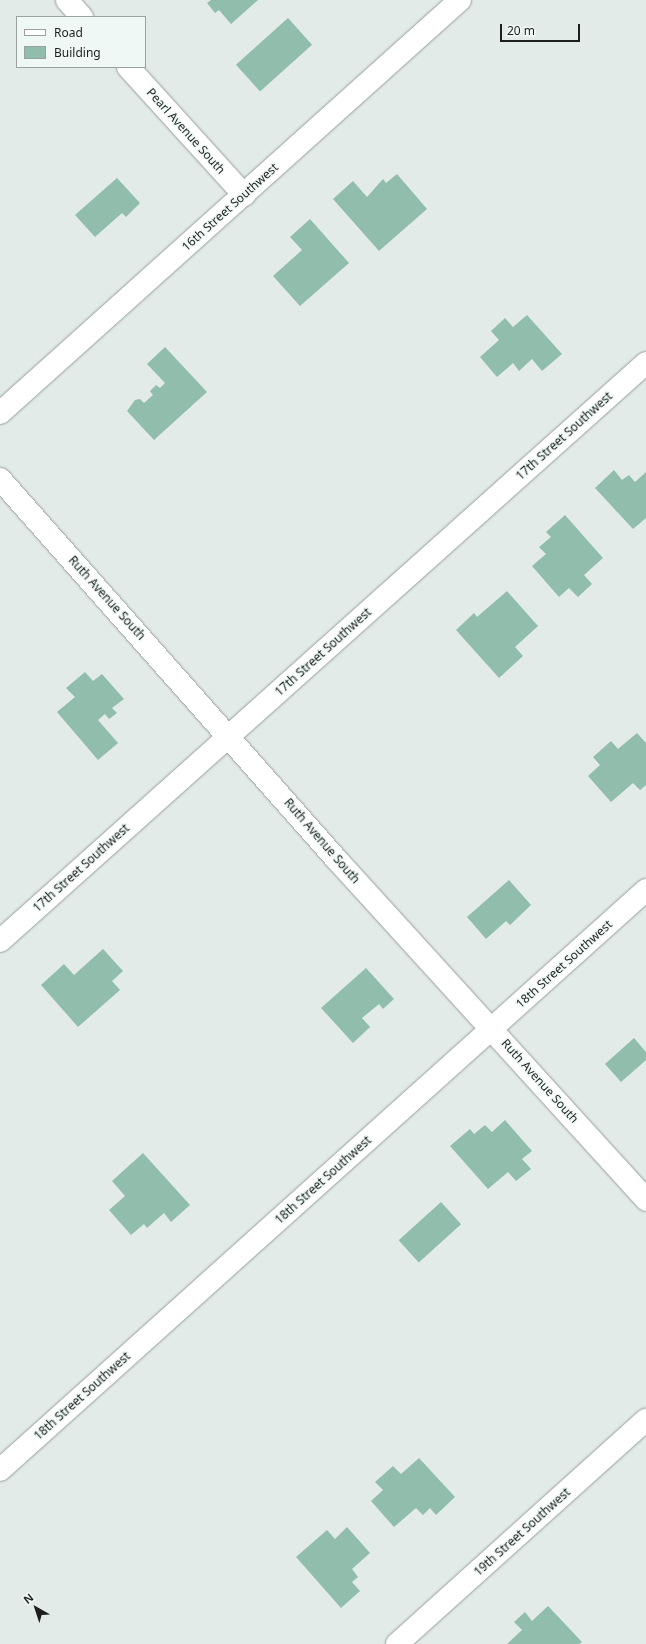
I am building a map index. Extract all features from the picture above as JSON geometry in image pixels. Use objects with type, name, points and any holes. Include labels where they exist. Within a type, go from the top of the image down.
[{"type":"street","points":[[67,0],[81,16]]},
{"type":"street","name":"16th Street Southwest","points":[[0,413],[460,0]]},
{"type":"street","name":"Pearl Avenue South","points":[[129,68],[244,195]]},
{"type":"street","name":"17th Street Southwest","points":[[0,941],[646,363]]},
{"type":"street","name":"Ruth Avenue South","points":[[0,479],[230,735],[338,861],[493,1028],[646,1200]]},
{"type":"street","name":"18th Street Southwest","points":[[0,1470],[646,890]]},
{"type":"street","name":"19th Street Southwest","points":[[397,1644],[646,1420]]},
{"type":"building","points":[[211,0],[258,0],[231,24],[219,10],[215,13],[207,3]]},
{"type":"building","points":[[288,18],[312,45],[260,92],[236,65]]},
{"type":"building","points":[[397,174],[427,209],[379,251],[333,199],[353,181],[367,197],[383,179],[386,183]]},
{"type":"building","points":[[117,178],[140,203],[126,217],[122,213],[95,237],[75,215]]},
{"type":"building","points":[[310,219],[349,263],[300,306],[273,276],[302,250],[290,237]]},
{"type":"building","points":[[527,315],[562,354],[542,371],[532,359],[519,371],[513,363],[497,377],[480,357],[499,340],[491,331],[505,318],[513,327]]},
{"type":"building","points":[[165,347],[207,392],[154,440],[127,411],[135,400],[140,399],[144,403],[153,395],[150,391],[156,385],[160,388],[165,383],[147,364]]},
{"type":"building","points":[[614,470],[622,480],[629,475],[635,482],[646,472],[646,518],[633,529],[595,488]]},
{"type":"building","points":[[565,515],[603,558],[584,575],[592,584],[578,597],[569,588],[559,597],[532,566],[546,554],[539,547],[551,537],[546,532]]},
{"type":"building","points":[[507,591],[538,626],[515,647],[523,656],[499,678],[456,630],[474,613],[477,617]]},
{"type":"building","points":[[85,672],[93,681],[102,674],[124,699],[112,708],[117,713],[109,719],[105,714],[98,720],[118,743],[98,760],[57,712],[75,697],[66,688]]},
{"type":"building","points":[[637,733],[646,743],[646,785],[640,790],[633,783],[611,802],[588,776],[600,765],[593,757],[611,741],[618,749]]},
{"type":"building","points":[[509,880],[531,905],[510,925],[506,921],[486,939],[467,917]]},
{"type":"building","points":[[103,949],[123,971],[112,981],[120,990],[78,1027],[41,985],[64,964],[74,975]]},
{"type":"building","points":[[366,968],[394,999],[383,1009],[379,1004],[362,1018],[370,1027],[353,1043],[321,1008]]},
{"type":"building","points":[[634,1038],[646,1052],[646,1060],[621,1082],[605,1064]]},
{"type":"building","points":[[505,1120],[532,1151],[522,1159],[531,1169],[516,1181],[508,1172],[488,1189],[450,1146],[470,1129],[474,1134],[485,1125],[492,1132]]},
{"type":"building","points":[[143,1153],[190,1205],[171,1222],[164,1213],[147,1228],[144,1224],[131,1235],[109,1210],[125,1196],[112,1181]]},
{"type":"building","points":[[441,1202],[461,1224],[419,1262],[399,1240]]},
{"type":"building","points":[[419,1458],[455,1497],[436,1515],[430,1508],[423,1515],[416,1508],[394,1527],[371,1501],[383,1490],[375,1482],[393,1466],[401,1474]]},
{"type":"building","points":[[347,1527],[370,1553],[352,1569],[358,1577],[352,1582],[360,1591],[341,1608],[296,1557],[327,1530],[335,1539]]},
{"type":"building","points":[[548,1606],[582,1642],[579,1644],[507,1644],[522,1630],[514,1622],[525,1612],[532,1621]]}]
